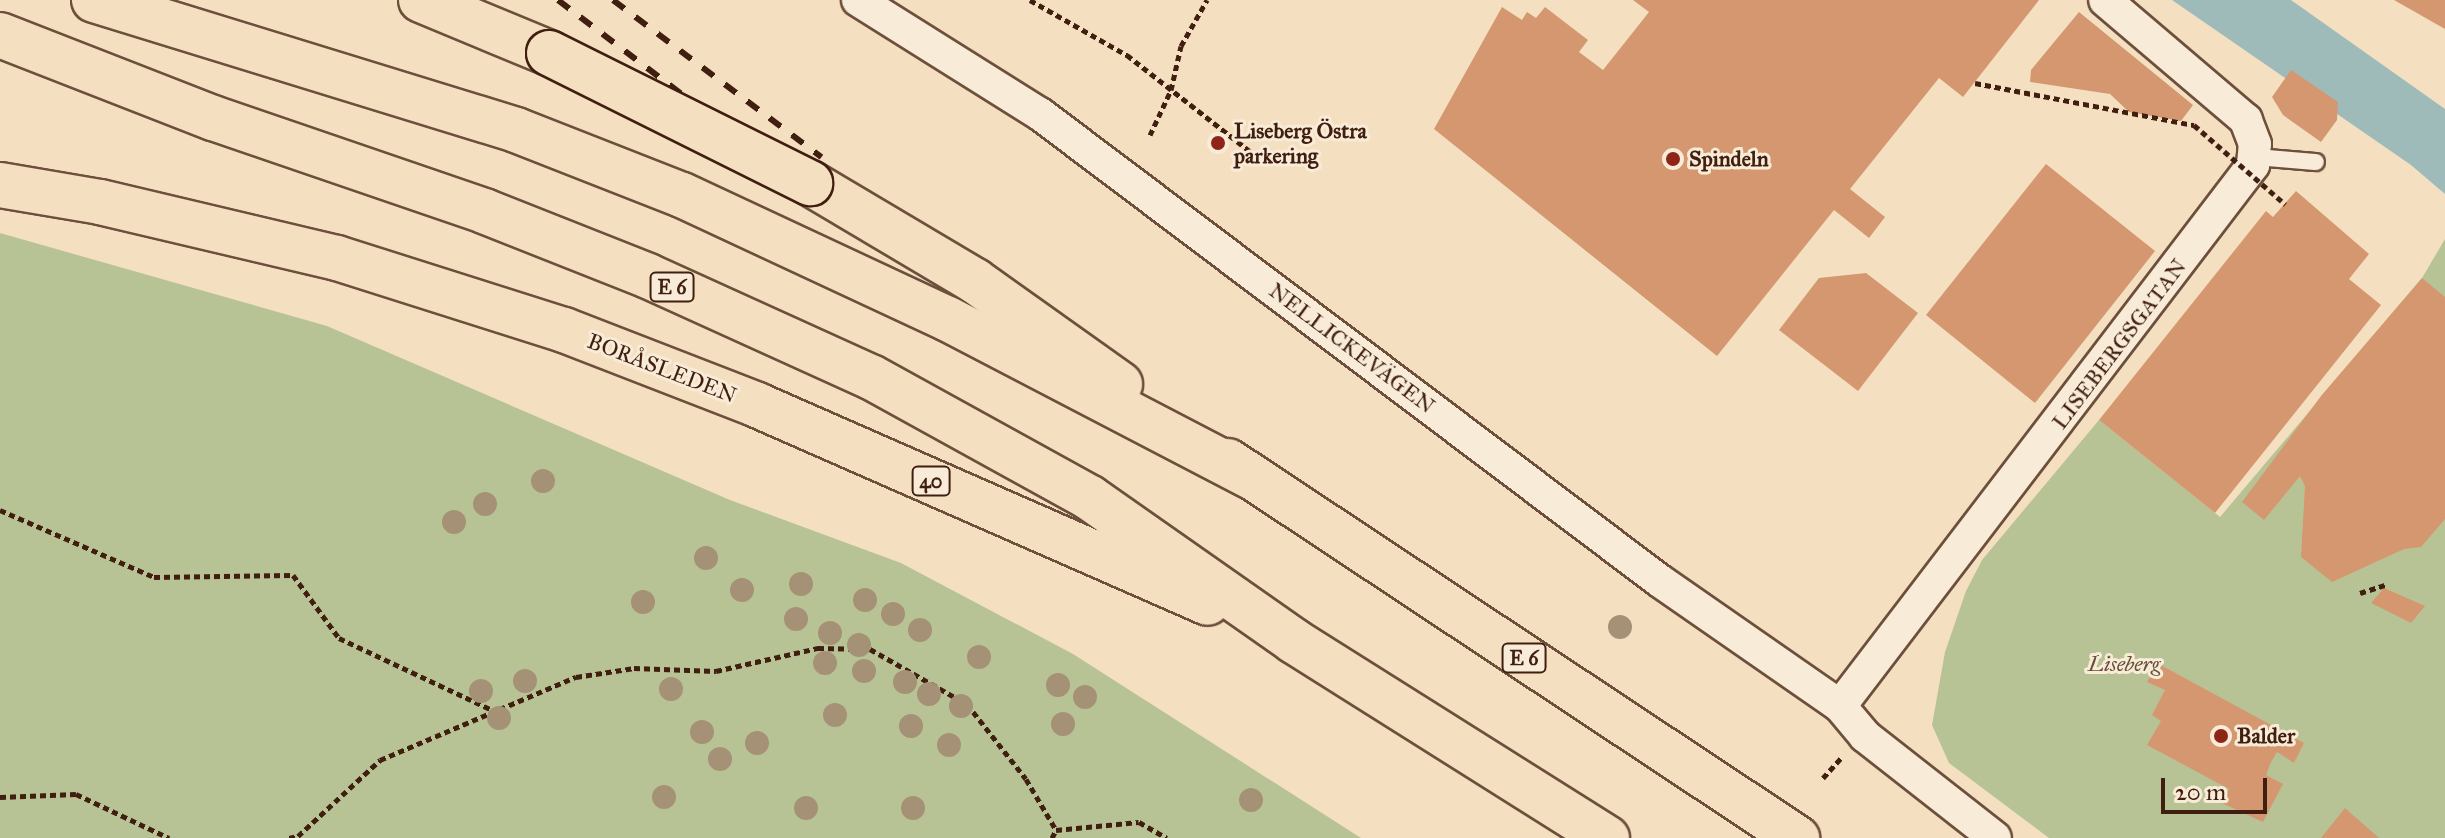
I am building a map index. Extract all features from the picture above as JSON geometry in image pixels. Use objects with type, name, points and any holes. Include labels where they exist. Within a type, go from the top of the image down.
[{"type":"highway","name":"E 6","points":[[94,0],[516,130],[682,195],[908,300],[1251,477],[1797,838]]},
{"type":"highway","points":[[421,0],[567,60],[810,183],[975,281],[1251,477]]},
{"type":"highway","name":"E 6","points":[[0,35],[213,118],[514,223],[648,276],[871,377],[1090,498],[1294,641],[1607,838]]},
{"type":"highway","name":"BORÅSLEDEN","points":[[0,185],[100,202],[337,258],[564,330],[757,405],[1294,641]]},
{"type":"street","name":"NELLICKEVÄGEN","points":[[858,0],[1040,114],[1648,571],[1840,706],[1865,736],[1995,838]]},
{"type":"street","points":[[2105,0],[2246,120],[2255,157]]},
{"type":"street","name":"LISEBERGSGATAN","points":[[1840,706],[2238,188],[2255,157]]},
{"type":"lane","points":[[2255,157],[2316,162]]},
{"type":"path","points":[[1030,0],[1127,55],[1257,157]]},
{"type":"path","points":[[1150,135],[1171,90],[1181,46],[1207,0]]},
{"type":"path","points":[[1975,83],[2194,125],[2285,204]]},
{"type":"path","points":[[0,510],[154,577],[293,575],[339,638],[497,712]]},
{"type":"path","points":[[2360,593],[2388,584]]},
{"type":"path","points":[[289,838],[298,836],[380,760],[576,677],[634,668],[716,671],[818,648],[870,649],[967,704],[1026,779],[1056,830]]},
{"type":"path","points":[[0,797],[76,794],[169,838]]},
{"type":"path","points":[[1056,830],[1139,822],[1167,838]]},
{"type":"path","points":[[1052,838],[1056,830]]},
{"type":"green space","points":[[0,233],[327,326],[730,500],[901,563],[1073,654],[1361,838],[0,838]]},
{"type":"green space","name":"Liseberg","points":[[2445,239],[2445,838],[2049,838],[1949,763],[1932,725],[1945,652],[1966,591],[1982,560],[2099,420],[2220,517],[2422,278]]},
{"type":"water","points":[[2172,0],[2291,0],[2445,109],[2445,194],[2411,165]]},
{"type":"building","name":"Spindeln","points":[[1633,0],[2039,0],[1963,97],[1939,78],[1850,189],[1885,217],[1869,238],[1834,210],[1717,356],[1434,129],[1502,7],[1522,20],[1527,12],[1536,18],[1545,7],[1588,40],[1579,52],[1603,70],[1649,12]]},
{"type":"building","points":[[2394,0],[2445,0],[2445,29]]},
{"type":"building","points":[[2079,12],[2193,105],[2181,121],[2129,112],[2110,94],[2030,82],[2031,70]]},
{"type":"building","points":[[2291,70],[2338,102],[2337,120],[2321,142],[2283,115],[2272,97]]},
{"type":"building","points":[[2046,164],[2155,251],[2035,403],[1926,315]]},
{"type":"building","points":[[2296,191],[2369,254],[2349,279],[2381,305],[2215,513],[2099,420],[2266,211],[2273,217]]},
{"type":"building","points":[[1866,273],[1918,313],[1858,391],[1779,330],[1819,278]]},
{"type":"building","points":[[2422,278],[2445,297],[2445,519],[2421,547],[2404,549],[2332,582],[2301,557],[2305,486],[2300,476],[2264,520],[2242,502],[2321,396]]},
{"type":"building","points":[[2384,588],[2425,606],[2411,623],[2371,603]]},
{"type":"building","name":"Balder","points":[[2157,663],[2304,743],[2294,763],[2277,752],[2271,762],[2266,775],[2283,784],[2263,822],[2222,803],[2229,789],[2147,745],[2161,721],[2152,715],[2165,690],[2147,682]]},
{"type":"building","points":[[2345,808],[2379,838],[2321,838]]},
{"type":"railway","points":[[558,0],[798,183]]},
{"type":"railway","points":[[613,0],[821,157]]},
{"type":"place","name":"Liseberg Östra parkering","points":[[1218,143]]},
{"type":"place","name":"Spindeln","points":[[1673,159]]},
{"type":"place","name":"Balder","points":[[2221,736]]}]
